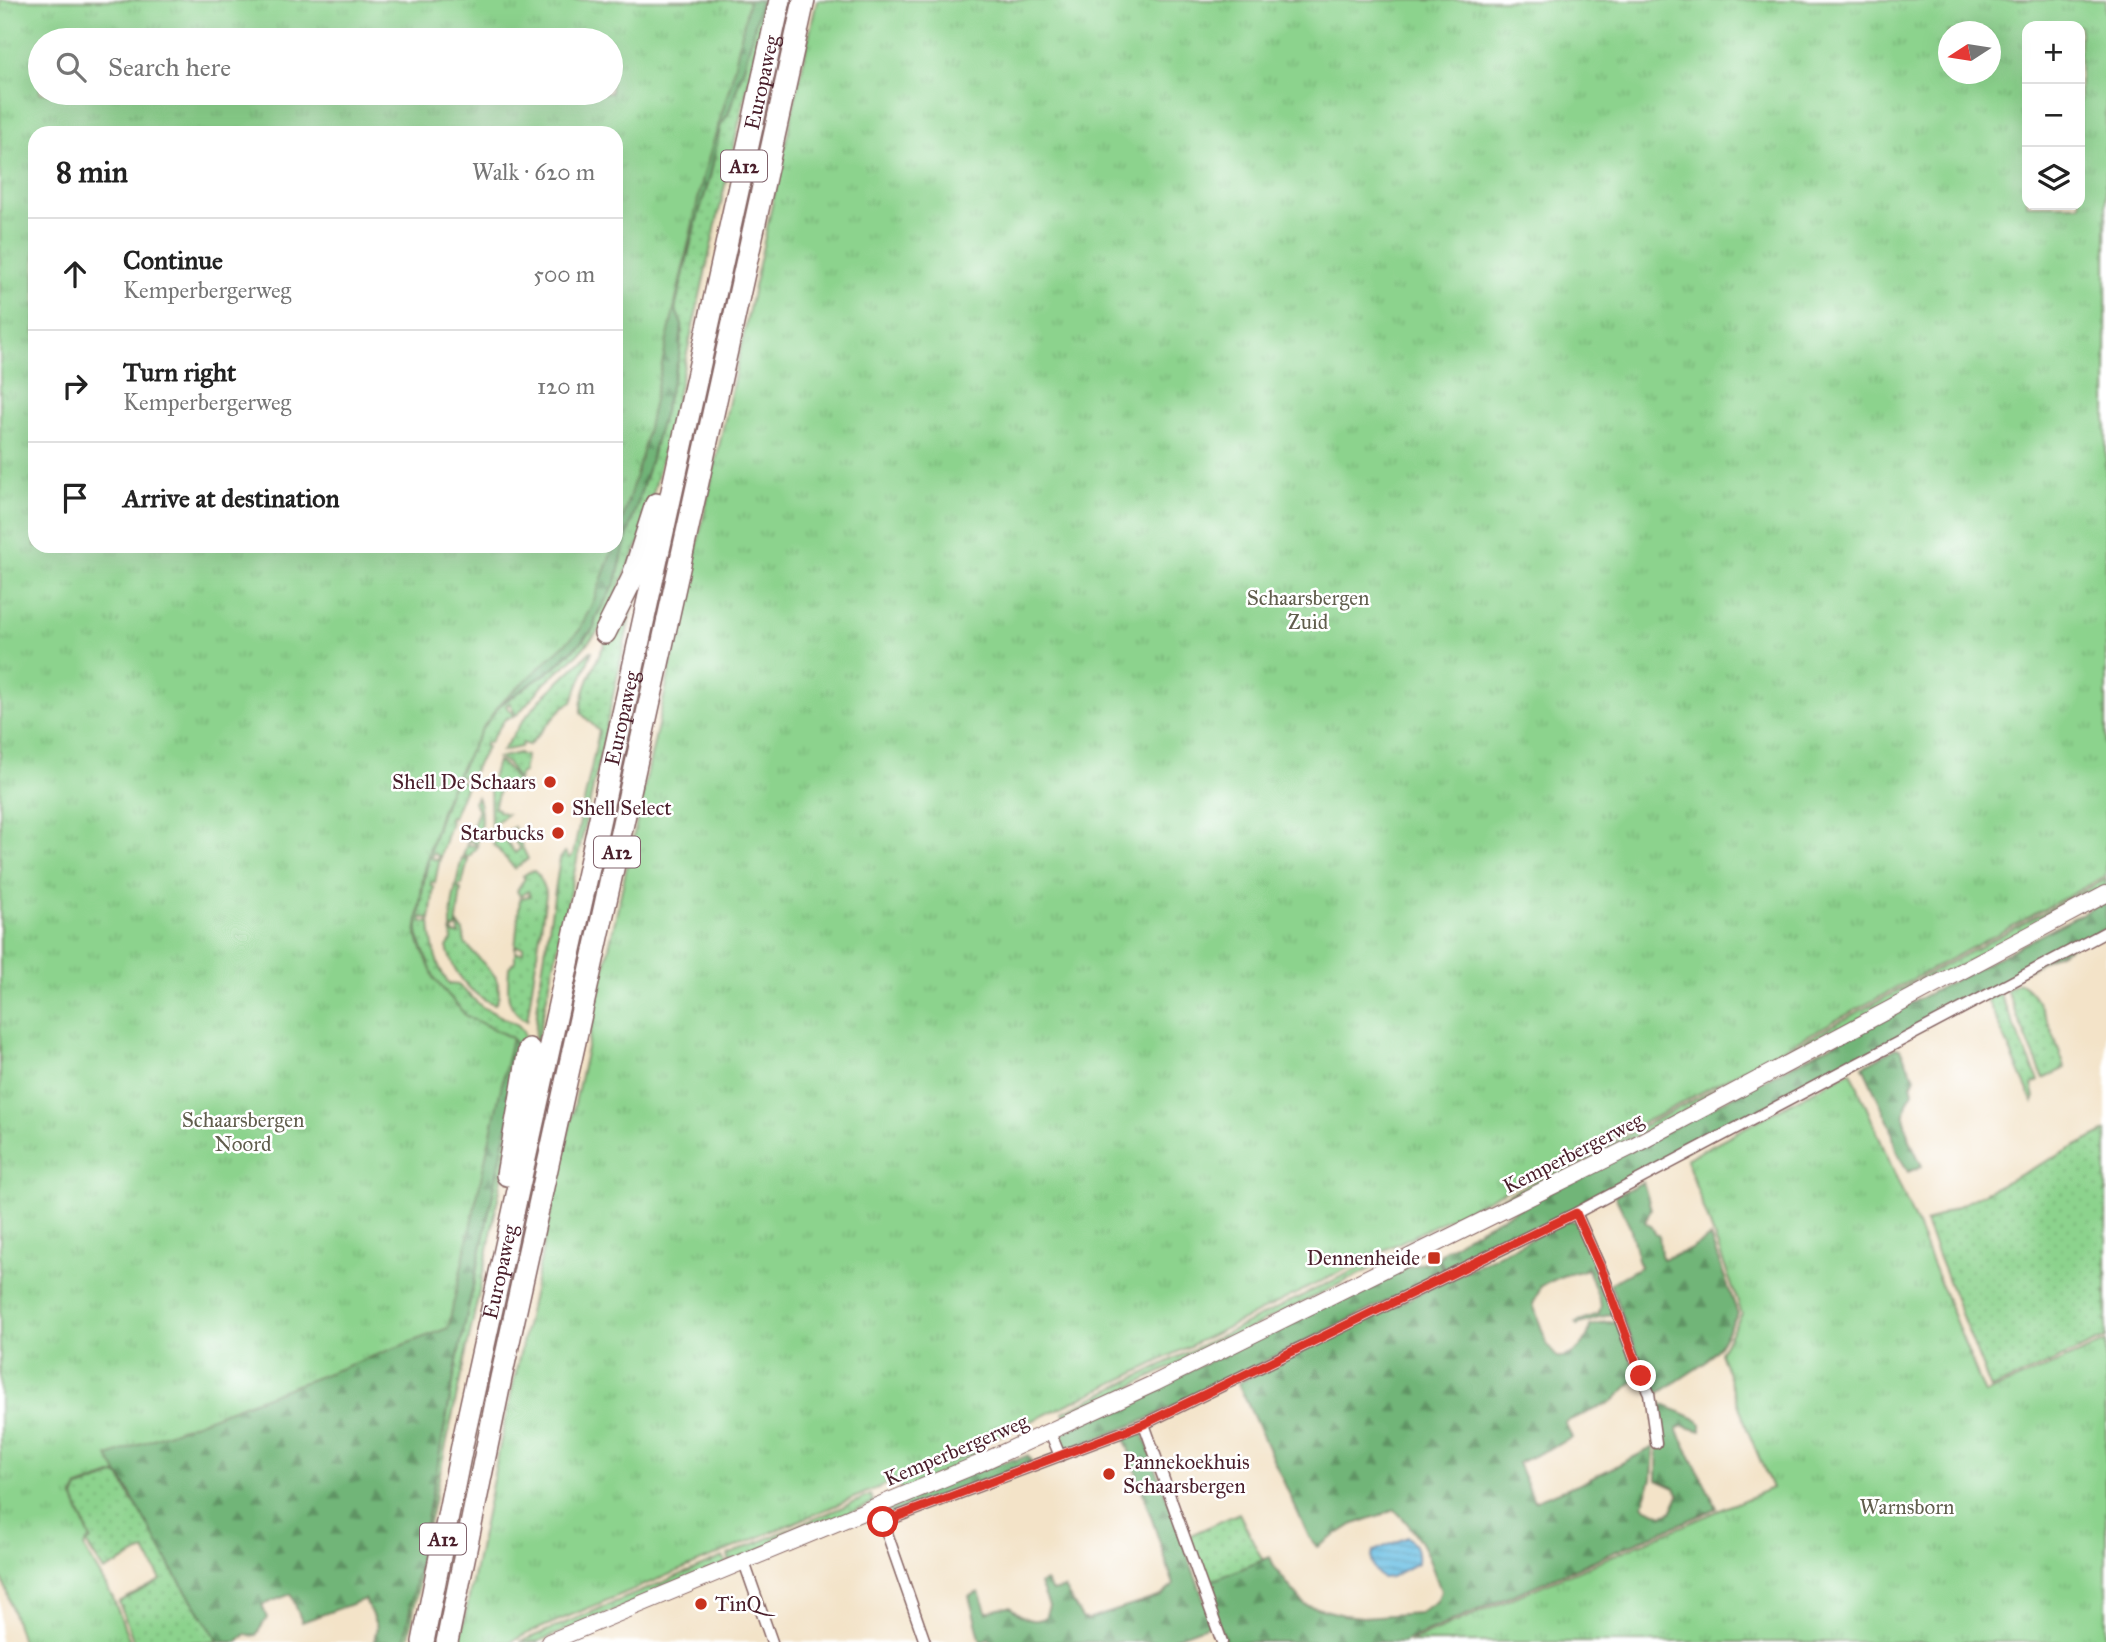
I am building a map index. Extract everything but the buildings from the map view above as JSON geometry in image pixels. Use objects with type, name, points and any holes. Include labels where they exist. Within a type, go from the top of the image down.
[{"type":"highway","name":"Europaweg","points":[[423,1642],[464,1436],[780,0]]},
{"type":"highway","name":"Europaweg","points":[[447,1642],[501,1377],[804,0]]},
{"type":"highway","name":"A12","points":[[605,633],[632,579],[647,535],[693,356],[722,263]]},
{"type":"highway","name":"A12","points":[[464,1436],[476,1329],[517,1124],[529,1049]]},
{"type":"main road","name":"Kemperbergerweg","points":[[549,1642],[744,1562],[880,1514],[1561,1183],[2106,894]]},
{"type":"street","name":"Kemperbergerweg","points":[[880,1514],[1060,1456],[1144,1424],[1576,1213],[2106,932]]},
{"type":"street","points":[[1576,1213],[1603,1273],[1650,1396],[1656,1443]]},
{"type":"street","points":[[1144,1424],[1222,1642]]},
{"type":"street","name":"Kemperbergerweg","points":[[1050,1432],[1060,1456]]},
{"type":"street","points":[[880,1514],[925,1642]]},
{"type":"street","points":[[744,1562],[772,1642]]},
{"type":"green space","name":"Schaarsbergen Noord","points":[[0,0],[749,0],[731,82],[703,177],[642,455],[623,517],[623,126],[28,126],[28,553],[611,553],[579,631],[500,704],[481,730],[450,789],[424,869],[416,935],[435,980],[466,1016],[512,1038],[448,1328],[108,1456],[117,1473],[78,1487],[73,1497],[91,1540],[84,1547],[113,1598],[130,1642],[22,1642],[0,1570]]},
{"type":"green space","points":[[559,0],[761,0],[745,64],[728,115],[721,124],[710,177],[695,226],[675,308],[682,325],[679,357],[623,552],[623,126],[615,126],[612,105],[623,105],[623,28],[595,28]]},
{"type":"green space","points":[[761,0],[767,0],[675,406],[643,534],[601,628],[577,655],[545,683],[518,714],[515,715],[510,703],[506,706],[514,716],[505,719],[489,743],[486,742],[484,746],[487,747],[468,781],[461,776],[459,781],[467,783],[453,817],[450,816],[448,820],[451,821],[440,857],[433,853],[431,858],[440,858],[435,882],[431,882],[431,886],[434,886],[430,919],[422,917],[422,922],[430,921],[433,946],[440,969],[449,984],[458,985],[482,1007],[518,1025],[526,1040],[487,1255],[429,1524],[408,1642],[404,1642],[458,1356],[518,1077],[512,1038],[466,1016],[435,980],[417,935],[420,902],[432,841],[450,789],[481,730],[500,705],[554,668],[594,628],[596,617],[616,582],[679,357],[682,325],[675,309],[695,226],[710,177],[721,123],[745,64]]},
{"type":"green space","name":"Schaarsbergen Zuid","points":[[817,0],[2106,0],[2106,876],[1657,1116],[1131,1375],[964,1452],[511,1642],[460,1642],[501,1440]]},
{"type":"green space","points":[[521,553],[623,553],[616,582],[596,617],[594,628],[554,668],[500,705],[481,730],[441,811],[425,869],[417,935],[435,980],[466,1016],[512,1038],[520,1053],[518,1077],[458,1356],[404,1642],[374,1642],[377,1627],[365,1599],[302,1622],[291,1594],[262,1605],[267,1618],[256,1635],[246,1634],[237,1642],[219,1642],[175,1574],[121,1477],[116,1474],[78,1488],[74,1498],[91,1540],[86,1543],[63,1513]]},
{"type":"green space","points":[[639,578],[534,1047],[539,990],[560,859],[565,852],[569,858],[573,855],[599,731],[581,713],[582,700],[594,666]]},
{"type":"green space","points":[[591,651],[572,702],[564,706],[529,745],[522,743],[521,747],[502,751],[542,698]]},
{"type":"green space","points":[[519,753],[526,756],[523,773],[520,773],[518,781],[508,764],[498,758]]},
{"type":"green space","points":[[497,761],[511,773],[516,790],[500,787],[494,808],[507,814],[491,826],[490,786]]},
{"type":"green space","points":[[477,797],[481,814],[477,844],[468,840],[478,811],[474,802]]},
{"type":"green space","points":[[514,827],[515,833],[505,839],[515,853],[520,849],[512,837],[516,834],[528,859],[515,869],[493,844],[498,837]]},
{"type":"green space","points":[[467,843],[477,846],[469,857],[463,856]]},
{"type":"green space","points":[[462,858],[468,859],[462,885],[459,885],[458,889],[461,889],[453,934],[459,934],[458,924],[463,931],[465,943],[495,976],[499,990],[495,1004],[478,996],[464,982],[453,965],[447,947],[452,940],[451,930],[452,909]]},
{"type":"green space","points":[[534,871],[539,876],[546,894],[527,1021],[510,1004],[508,984],[509,967],[515,961],[515,950],[517,953],[523,952],[523,947],[517,946],[515,949],[520,898],[530,896],[528,891],[520,896],[517,891],[525,878],[523,876]]},
{"type":"green space","points":[[2106,879],[2106,888],[1760,1072],[1757,1066]]},
{"type":"green space","points":[[2106,901],[2106,928],[1573,1210],[1446,1272],[1438,1257],[1470,1234]]},
{"type":"green space","points":[[2019,983],[2027,988],[2041,1007],[2065,1068],[2044,1079],[2006,990]]},
{"type":"green space","points":[[1999,993],[2039,1081],[2032,1085],[2035,1097],[2033,1102],[1987,999]]},
{"type":"green space","points":[[1896,1048],[1900,1049],[1915,1078],[1911,1084],[1913,1092],[1905,1111],[1905,1120],[1909,1138],[1922,1166],[1908,1172],[1896,1150],[1891,1127],[1863,1066]]},
{"type":"green space","points":[[1750,1070],[1753,1076],[1444,1235],[1408,1248],[1406,1245],[1612,1143]]},
{"type":"green space","name":"Warnsborn","points":[[1851,1071],[1985,1394],[2106,1342],[2106,1642],[1409,1642],[1772,1488],[1747,1429],[1720,1352],[1742,1314],[1686,1159]]},
{"type":"green space","points":[[2106,1131],[2106,1338],[1991,1389],[1925,1223]]},
{"type":"green space","points":[[1643,1182],[1651,1209],[1645,1222],[1659,1235],[1663,1259],[1689,1250],[1710,1237],[1738,1314],[1706,1362],[1659,1393],[1651,1389],[1610,1284],[1640,1267],[1630,1227],[1615,1196]]},
{"type":"green space","points":[[1569,1220],[1578,1222],[1613,1308],[1612,1314],[1577,1325],[1576,1322],[1599,1314],[1601,1305],[1588,1269],[1562,1276],[1541,1286],[1533,1304],[1547,1344],[1557,1357],[1563,1357],[1579,1348],[1590,1326],[1607,1322],[1619,1323],[1637,1374],[1636,1379],[1612,1402],[1565,1422],[1572,1438],[1518,1463],[1534,1501],[1588,1480],[1654,1447],[1652,1479],[1643,1504],[1663,1515],[1671,1512],[1679,1495],[1675,1488],[1657,1480],[1658,1427],[1655,1404],[1660,1403],[1698,1420],[1701,1424],[1701,1431],[1683,1426],[1678,1428],[1678,1431],[1717,1508],[1403,1642],[1225,1642],[1204,1584],[1270,1557],[1276,1570],[1305,1605],[1344,1615],[1363,1617],[1419,1613],[1437,1601],[1441,1591],[1418,1538],[1395,1510],[1354,1524],[1317,1547],[1309,1537],[1238,1383]]},
{"type":"green space","points":[[1437,1258],[1444,1273],[1143,1421],[1067,1450],[1062,1448],[1059,1438],[1062,1433],[1391,1273]]},
{"type":"green space","points":[[1373,1261],[1376,1266],[1066,1419],[1063,1412]]},
{"type":"green space","points":[[1140,1430],[1211,1619],[1209,1625],[1164,1642],[991,1642],[989,1639],[981,1642],[969,1596],[979,1592],[987,1613],[1010,1607],[1026,1618],[1040,1620],[1045,1618],[1049,1606],[1040,1584],[1046,1581],[1052,1591],[1064,1588],[1082,1618],[1087,1620],[1161,1596],[1174,1585],[1124,1436]]},
{"type":"green space","points":[[980,1449],[982,1454],[901,1492],[899,1484]]},
{"type":"green space","points":[[1028,1455],[1032,1463],[892,1514],[889,1512],[890,1507],[978,1470]]},
{"type":"green space","points":[[117,1474],[140,1509],[175,1574],[219,1642],[134,1642],[119,1602],[161,1580],[145,1550],[104,1571],[86,1543],[91,1540],[73,1497],[78,1488]]},
{"type":"green space","points":[[871,1495],[874,1503],[730,1563],[728,1555]]},
{"type":"green space","points":[[1239,1513],[1263,1561],[1204,1584],[1186,1537]]},
{"type":"green space","points":[[723,1557],[727,1564],[537,1642],[520,1642]]},
{"type":"water","points":[[1408,1537],[1416,1549],[1417,1563],[1391,1577],[1382,1578],[1373,1566],[1374,1551]]},
{"type":"place","name":"Shell De Schaars","points":[[550,782]]},
{"type":"place","name":"Shell Select","points":[[558,808]]},
{"type":"place","name":"Starbucks","points":[[558,833]]},
{"type":"place","name":"Dennenheide","points":[[1434,1258]]},
{"type":"place","name":"Pannekoekhuis Schaarsbergen","points":[[1109,1474]]},
{"type":"place","name":"TinQ","points":[[701,1604]]},
{"type":"route","points":[[883,1522],[1144,1424],[1576,1213],[1595,1252],[1641,1376]]}]
